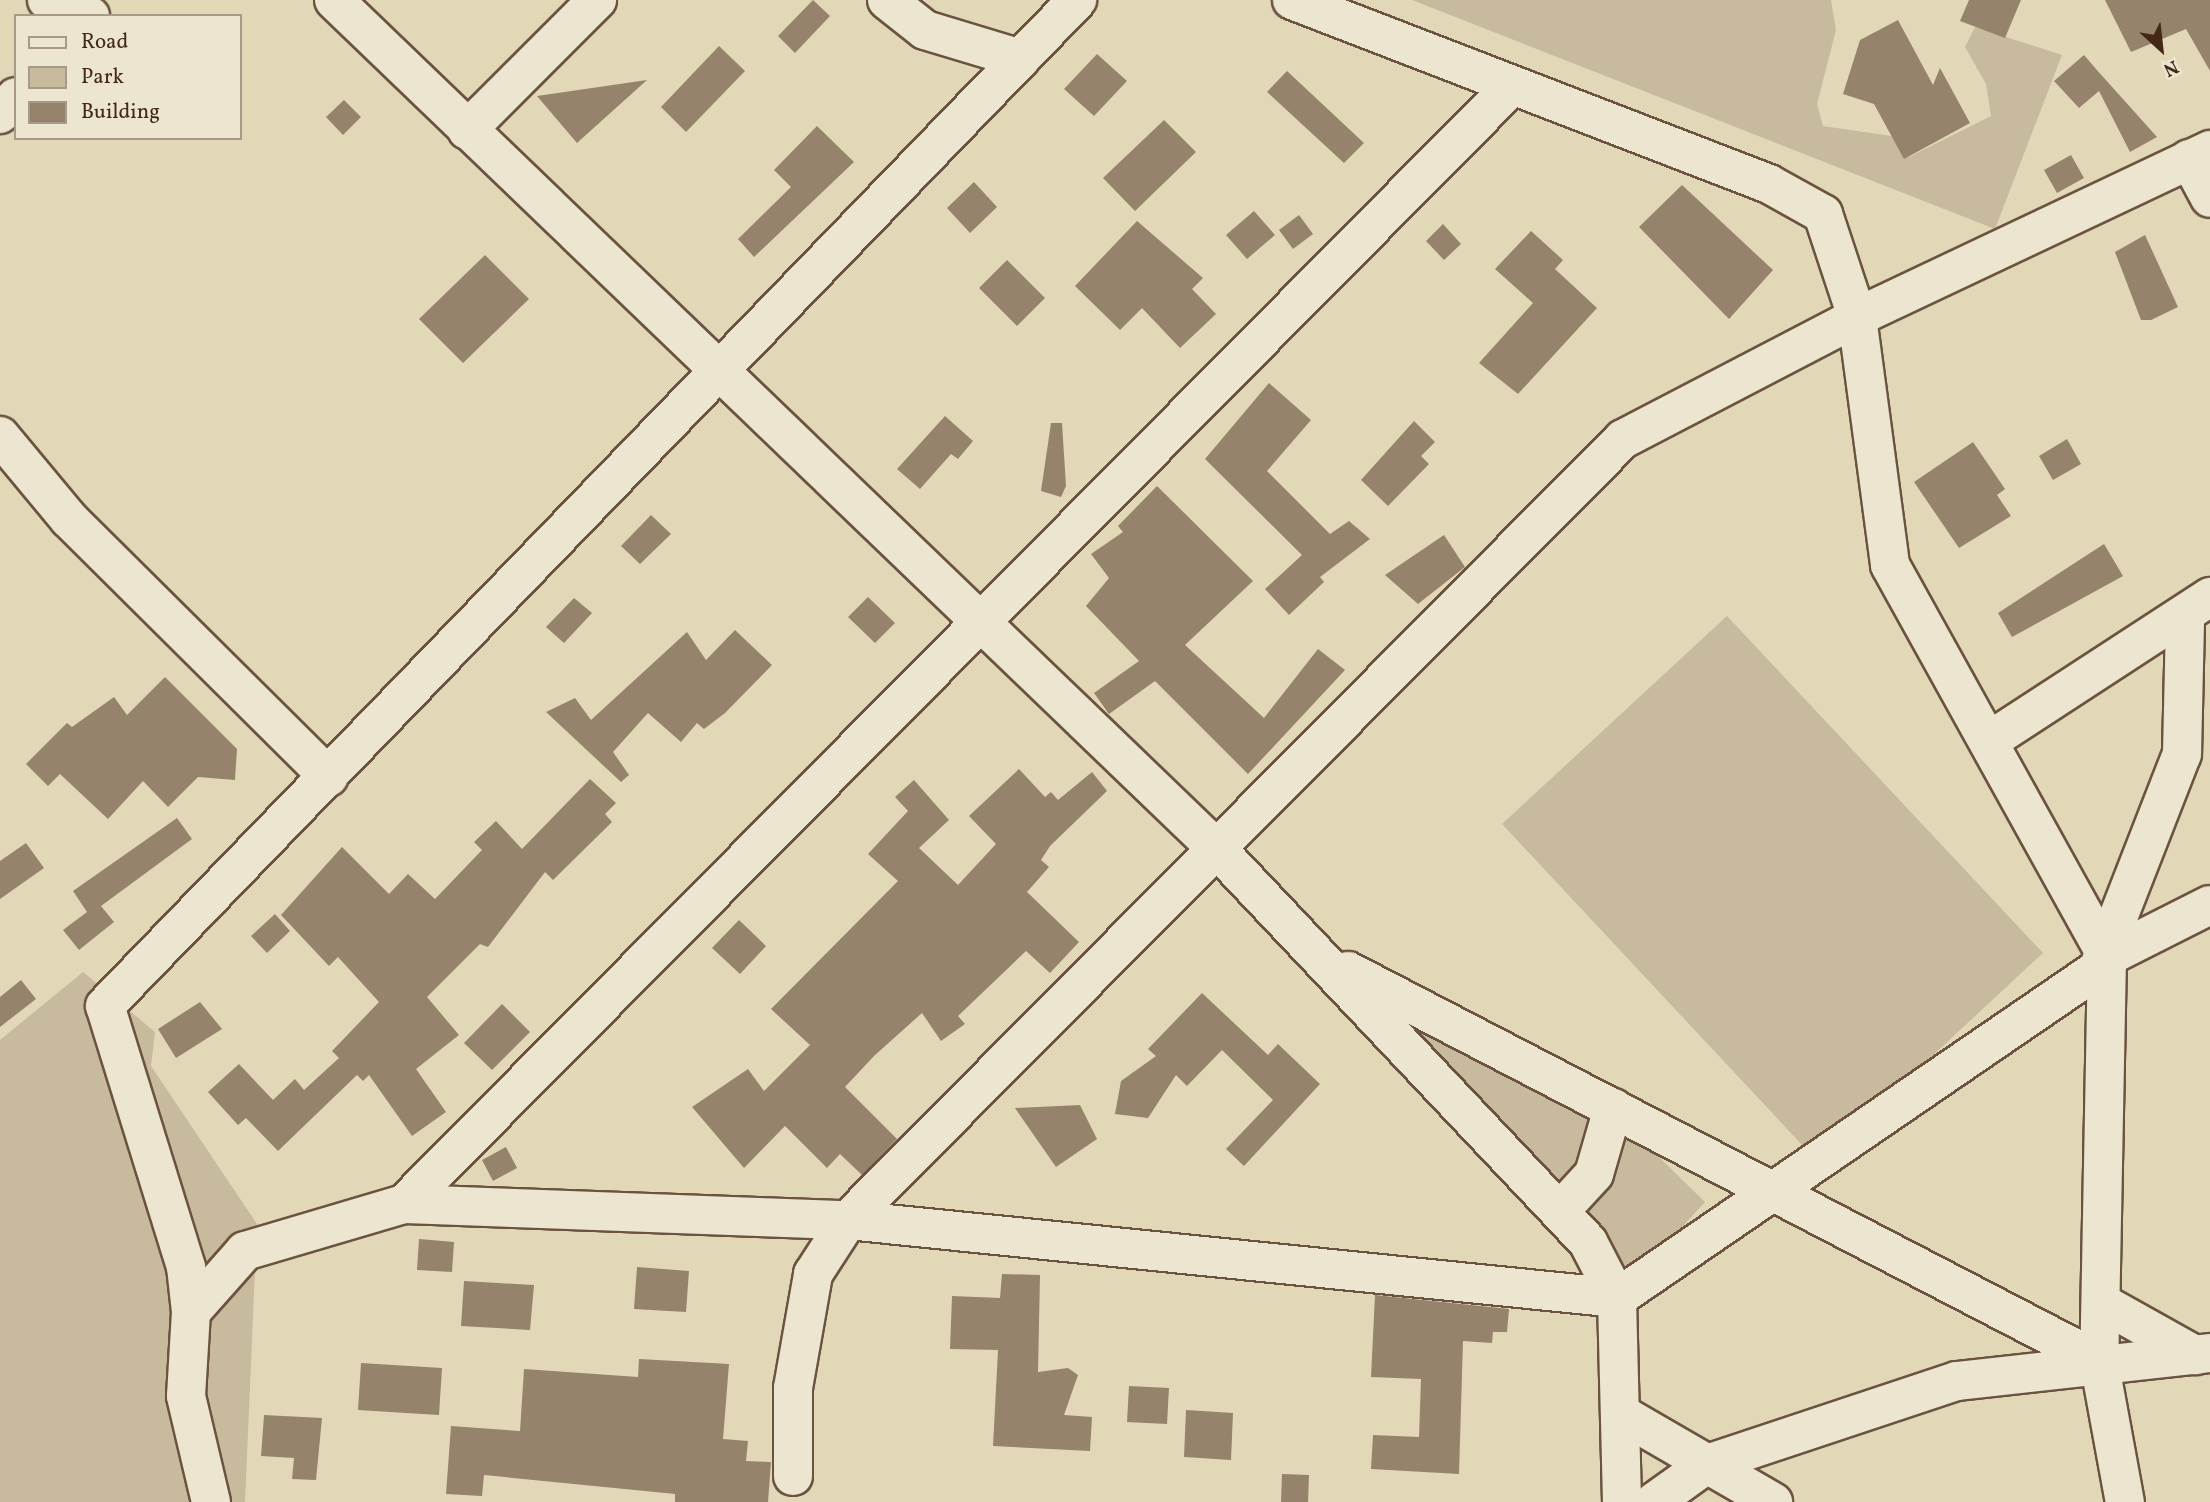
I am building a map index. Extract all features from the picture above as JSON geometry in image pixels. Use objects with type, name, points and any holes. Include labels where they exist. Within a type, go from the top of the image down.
[{"type":"street","points":[[47,0],[86,14]]},
{"type":"street","points":[[93,14],[105,0]]},
{"type":"street","points":[[334,0],[1217,849],[1324,959],[1588,1242],[1617,1298],[1622,1502]]},
{"type":"street","points":[[467,130],[597,0]]},
{"type":"street","points":[[887,0],[925,30],[1021,59]]},
{"type":"street","points":[[211,1502],[187,1396],[191,1312],[186,1267],[105,1006],[721,375],[1077,0]]},
{"type":"street","points":[[1292,0],[1511,88],[1805,200],[1823,214],[1835,239],[1857,317],[1890,565],[2107,957]]},
{"type":"street","points":[[404,1204],[1511,88]]},
{"type":"street","points":[[0,114],[14,99]]},
{"type":"street","points":[[793,1476],[793,1388],[813,1274],[848,1220],[1623,439],[1857,317],[2200,154],[2210,198]]},
{"type":"street","points":[[0,436],[69,519],[329,777]]},
{"type":"street","points":[[1989,741],[2198,607]]},
{"type":"street","points":[[2125,1502],[2099,1360],[2107,957],[2182,754],[2198,607]]},
{"type":"street","points":[[191,1312],[245,1251],[404,1204],[848,1220],[1617,1298],[1776,1192],[2107,957],[2210,905]]},
{"type":"street","points":[[1324,959],[2099,1360]]},
{"type":"street","points":[[1560,1211],[1594,1174],[1613,1108]]},
{"type":"street","points":[[2102,1303],[2204,1356]]},
{"type":"street","points":[[1654,1502],[1707,1464],[1957,1381],[2099,1360],[2204,1356]]},
{"type":"street","points":[[1621,1414],[1773,1502]]},
{"type":"green space","points":[[1412,0],[1831,0],[1836,30],[1817,104],[1823,126],[1898,137],[1909,157],[1991,116],[1986,84],[1965,47],[1975,27],[2062,55],[1995,229]]},
{"type":"green space","points":[[1727,616],[2043,953],[1818,1162],[1502,824]]},
{"type":"green space","points":[[1324,959],[1620,1119],[1705,1202],[1617,1298]]},
{"type":"green space","points":[[83,972],[155,1032],[151,1066],[257,1224],[245,1502],[0,1502],[0,1040]]},
{"type":"building","points":[[813,0],[830,16],[795,53],[778,36]]},
{"type":"building","points":[[1969,0],[2021,0],[2005,38],[1960,21]]},
{"type":"building","points":[[2105,0],[2210,0],[2210,71],[2186,29],[2131,52]]},
{"type":"building","points":[[1898,20],[1933,85],[1940,68],[1970,123],[1904,159],[1874,104],[1843,94],[1860,40]]},
{"type":"building","points":[[719,46],[745,71],[686,132],[661,107]]},
{"type":"building","points":[[1097,54],[1127,81],[1094,116],[1064,89]]},
{"type":"building","points":[[2084,55],[2157,137],[2130,152],[2099,91],[2079,108],[2054,81]]},
{"type":"building","points":[[1287,71],[1364,143],[1344,163],[1267,92]]},
{"type":"building","points":[[647,80],[577,143],[537,96]]},
{"type":"building","points":[[344,100],[361,117],[343,135],[326,117]]},
{"type":"building","points":[[1164,120],[1196,152],[1135,211],[1103,178]]},
{"type":"building","points":[[817,126],[854,162],[754,257],[738,239],[791,187],[774,170]]},
{"type":"building","points":[[2071,155],[2084,178],[2057,193],[2044,170]]},
{"type":"building","points":[[974,182],[997,207],[970,233],[947,208]]},
{"type":"building","points":[[1682,185],[1773,270],[1729,319],[1639,227]]},
{"type":"building","points":[[1254,211],[1275,235],[1247,259],[1226,235]]},
{"type":"building","points":[[1299,215],[1313,234],[1293,249],[1279,230]]},
{"type":"building","points":[[1137,221],[1203,278],[1192,289],[1216,314],[1180,348],[1142,308],[1120,330],[1075,286]]},
{"type":"building","points":[[1443,224],[1461,244],[1444,260],[1426,241]]},
{"type":"building","points":[[1531,231],[1563,260],[1555,269],[1597,308],[1518,394],[1479,363],[1533,303],[1495,269]]},
{"type":"building","points":[[2145,235],[2178,307],[2151,320],[2141,320],[2115,252]]},
{"type":"building","points":[[485,255],[529,299],[463,363],[419,319]]},
{"type":"building","points":[[1007,260],[1045,298],[1017,326],[979,288]]},
{"type":"building","points":[[1269,383],[1311,420],[1267,471],[1330,534],[1349,521],[1370,539],[1320,577],[1324,582],[1289,615],[1265,589],[1302,555],[1205,459]]},
{"type":"building","points":[[945,416],[973,441],[958,459],[951,454],[920,489],[897,469]]},
{"type":"building","points":[[1414,421],[1435,442],[1421,456],[1429,464],[1388,506],[1361,480]]},
{"type":"building","points":[[1051,423],[1062,423],[1066,486],[1061,497],[1041,491]]},
{"type":"building","points":[[2067,439],[2081,464],[2053,480],[2039,456]]},
{"type":"building","points":[[1973,442],[2005,489],[1997,495],[2011,516],[1959,548],[1914,482]]},
{"type":"building","points":[[1157,486],[1253,581],[1185,645],[1264,718],[1318,649],[1345,670],[1248,774],[1155,681],[1109,714],[1094,693],[1139,661],[1086,606],[1109,578],[1091,554],[1123,532],[1118,526]]},
{"type":"building","points":[[651,515],[671,534],[640,564],[621,546]]},
{"type":"building","points":[[1444,535],[1465,567],[1418,604],[1385,575]]},
{"type":"building","points":[[2104,544],[2123,576],[2012,637],[1998,613]]},
{"type":"building","points":[[868,597],[895,623],[875,643],[848,617]]},
{"type":"building","points":[[574,598],[592,613],[564,643],[546,627]]},
{"type":"building","points":[[735,630],[772,665],[725,713],[704,729],[697,723],[681,742],[648,713],[613,752],[629,775],[621,782],[546,712],[575,698],[591,720],[687,632],[706,660]]},
{"type":"building","points":[[165,677],[237,749],[235,780],[198,777],[168,807],[143,781],[108,819],[60,774],[48,786],[26,764],[67,723],[72,727],[114,697],[127,715]]},
{"type":"building","points":[[1019,769],[1045,797],[1051,792],[1058,800],[1092,772],[1107,791],[1050,846],[1041,860],[1049,867],[1027,892],[1079,942],[1050,973],[1026,951],[958,1016],[965,1024],[941,1041],[922,1013],[874,1056],[845,1087],[897,1139],[862,1175],[840,1154],[827,1168],[785,1126],[744,1168],[692,1107],[748,1069],[764,1091],[810,1045],[771,1009],[898,881],[868,854],[908,811],[895,797],[914,780],[949,820],[919,848],[958,885],[996,844],[969,816]]},
{"type":"building","points":[[590,779],[616,803],[605,814],[612,822],[553,880],[545,872],[488,947],[480,944],[427,997],[459,1035],[416,1069],[446,1112],[412,1136],[369,1075],[363,1081],[357,1075],[278,1151],[246,1118],[238,1125],[208,1092],[239,1064],[273,1100],[295,1079],[304,1090],[339,1058],[332,1051],[379,1002],[338,957],[329,966],[281,915],[342,847],[389,894],[408,874],[435,899],[482,850],[474,842],[496,821],[522,849]]},
{"type":"building","points":[[177,818],[192,839],[101,906],[114,922],[79,950],[63,930],[87,912],[73,891]]},
{"type":"building","points":[[26,843],[44,868],[0,899],[0,861]]},
{"type":"building","points":[[275,914],[290,931],[267,953],[251,936]]},
{"type":"building","points":[[739,920],[766,946],[740,974],[712,948]]},
{"type":"building","points":[[21,980],[36,999],[0,1027],[0,997]]},
{"type":"building","points":[[1202,993],[1268,1055],[1278,1044],[1320,1084],[1244,1166],[1226,1149],[1273,1100],[1222,1050],[1187,1086],[1176,1075],[1148,1118],[1115,1114],[1121,1081],[1156,1056],[1148,1049]]},
{"type":"building","points":[[200,1002],[222,1029],[176,1058],[158,1029]]},
{"type":"building","points":[[502,1004],[530,1032],[492,1070],[464,1043]]},
{"type":"building","points":[[1080,1105],[1097,1139],[1056,1167],[1015,1108]]},
{"type":"building","points":[[506,1147],[517,1168],[493,1181],[482,1160]]},
{"type":"building","points":[[419,1239],[454,1242],[452,1272],[417,1270]]},
{"type":"building","points":[[637,1267],[689,1271],[686,1312],[634,1309]]},
{"type":"building","points":[[1002,1274],[1040,1275],[1038,1372],[1068,1368],[1078,1375],[1064,1415],[1092,1417],[1090,1451],[993,1446],[998,1350],[950,1349],[952,1296],[1000,1298]]},
{"type":"building","points":[[464,1281],[534,1285],[530,1330],[461,1326]]},
{"type":"building","points":[[1375,1295],[1509,1309],[1507,1332],[1493,1332],[1492,1343],[1463,1341],[1459,1474],[1371,1469],[1373,1435],[1419,1437],[1421,1379],[1371,1377]]},
{"type":"building","points":[[639,1359],[729,1364],[723,1439],[748,1441],[746,1461],[771,1462],[768,1502],[675,1502],[675,1494],[484,1475],[482,1496],[446,1494],[451,1426],[520,1431],[524,1369],[638,1377]]},
{"type":"building","points":[[361,1363],[442,1368],[439,1415],[358,1410]]},
{"type":"building","points":[[1129,1386],[1169,1388],[1167,1424],[1127,1422]]},
{"type":"building","points":[[1186,1410],[1233,1413],[1231,1460],[1184,1457]]},
{"type":"building","points":[[264,1415],[322,1418],[316,1480],[292,1479],[294,1458],[261,1456]]},
{"type":"building","points":[[1282,1474],[1309,1475],[1308,1502],[1281,1502]]}]
